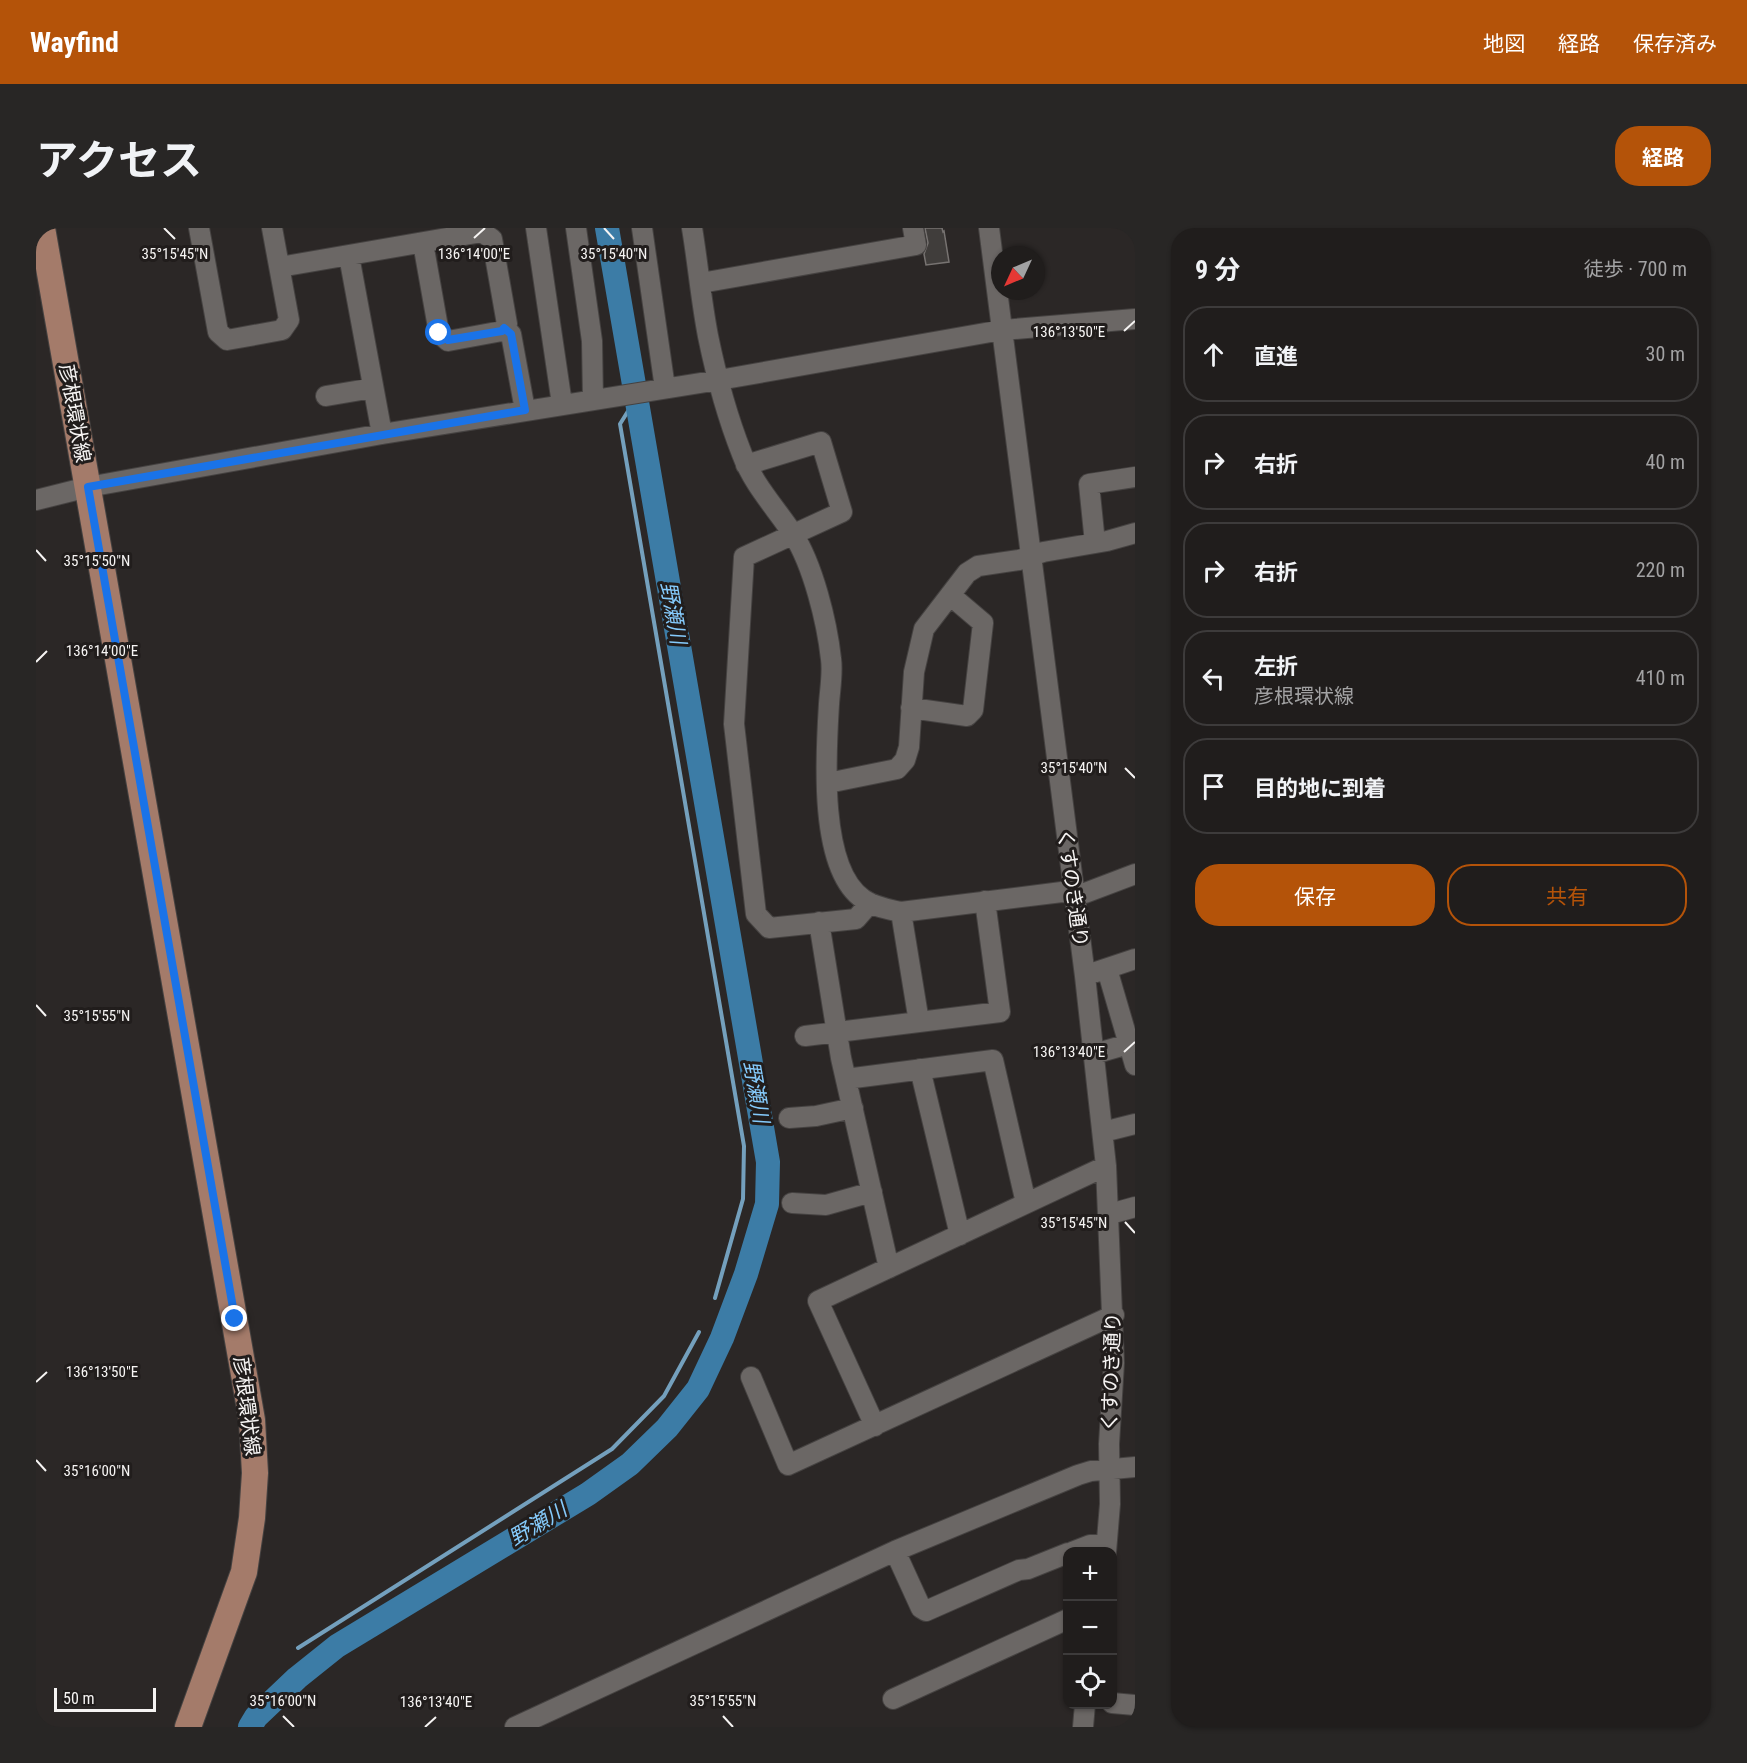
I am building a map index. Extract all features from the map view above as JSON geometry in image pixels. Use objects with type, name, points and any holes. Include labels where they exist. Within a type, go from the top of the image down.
[{"type":"main road","name":"彦根環状線","points":[[42,228],[252,1420],[255,1473],[252,1518],[244,1572],[188,1727]]},
{"type":"street","points":[[199,228],[218,332],[227,340],[282,330],[289,320],[272,228]]},
{"type":"street","points":[[536,228],[562,405]]},
{"type":"street","points":[[576,228],[592,341],[596,400]]},
{"type":"street","points":[[642,228],[659,389]]},
{"type":"street","points":[[692,228],[708,335],[719,380],[746,465],[759,488],[794,535],[807,563],[826,624],[832,662],[827,798],[835,853],[841,873],[861,898],[901,912],[1062,892],[1085,893],[1135,874]]},
{"type":"street","points":[[701,283],[916,245],[913,228]]},
{"type":"street","name":"くすのき通り","points":[[989,228],[1103,1132],[1110,1214],[1114,1315],[1110,1504],[1106,1547]]},
{"type":"street","points":[[280,267],[482,232],[489,232],[507,324],[502,331],[448,340],[439,333],[423,243]]},
{"type":"street","points":[[349,256],[382,434]]},
{"type":"street","points":[[36,500],[88,487],[382,434],[719,380],[1002,330],[1135,319]]},
{"type":"street","points":[[504,328],[511,334],[525,410]]},
{"type":"street","points":[[326,396],[373,388]]},
{"type":"street","points":[[746,465],[822,442],[842,512],[744,557],[734,724],[756,914],[769,928],[856,919],[870,903]]},
{"type":"street","points":[[1095,543],[1089,484],[1135,477]]},
{"type":"street","points":[[828,783],[897,769],[905,760],[909,747],[914,672],[924,629],[967,573],[978,566],[1019,560],[1135,533]]},
{"type":"street","points":[[911,708],[967,716],[973,710],[983,624],[950,595]]},
{"type":"street","points":[[805,1036],[1000,1012],[985,902]]},
{"type":"street","points":[[901,912],[919,1022]]},
{"type":"street","points":[[819,922],[846,1079],[889,1268]]},
{"type":"street","points":[[1085,976],[1135,959]]},
{"type":"street","points":[[1107,969],[1132,1043],[1135,1065]]},
{"type":"street","points":[[1094,1054],[1132,1043]]},
{"type":"street","points":[[846,1079],[993,1060],[1026,1203]]},
{"type":"street","points":[[920,1069],[960,1235]]},
{"type":"street","points":[[789,1118],[816,1116],[853,1108]]},
{"type":"street","points":[[1103,1132],[1135,1124]]},
{"type":"street","points":[[875,1426],[818,1301],[1106,1166]]},
{"type":"street","points":[[792,1203],[826,1205],[872,1192]]},
{"type":"street","points":[[1110,1214],[1135,1207]]},
{"type":"street","points":[[751,1377],[788,1465],[1114,1315]]},
{"type":"street","points":[[515,1727],[895,1551],[1078,1475],[1110,1468],[1135,1467]]},
{"type":"street","points":[[1084,1547],[1090,1545],[1101,1547]]},
{"type":"street","points":[[895,1551],[921,1608],[926,1611],[1019,1570],[1028,1569],[1063,1555]]},
{"type":"street","points":[[893,1699],[1063,1621]]},
{"type":"street","points":[[1117,1703],[1135,1705]]},
{"type":"street","points":[[1083,1727],[1085,1709]]},
{"type":"building","points":[[925,228],[942,228],[949,262],[926,265],[924,254],[928,243]]},
{"type":"waterway","name":"野瀬川","points":[[250,1727],[256,1717],[297,1678],[337,1646],[588,1494],[630,1464],[667,1428],[698,1389],[722,1338],[746,1274],[767,1204],[768,1162],[607,228]]},
{"type":"waterway","points":[[635,400],[620,424],[744,1146],[743,1199],[715,1298]]},
{"type":"waterway","points":[[298,1648],[612,1449],[664,1396],[699,1332]]},
{"type":"route","points":[[235,1319],[88,487],[525,410],[511,334],[504,328],[502,331],[448,340],[439,333]]}]
